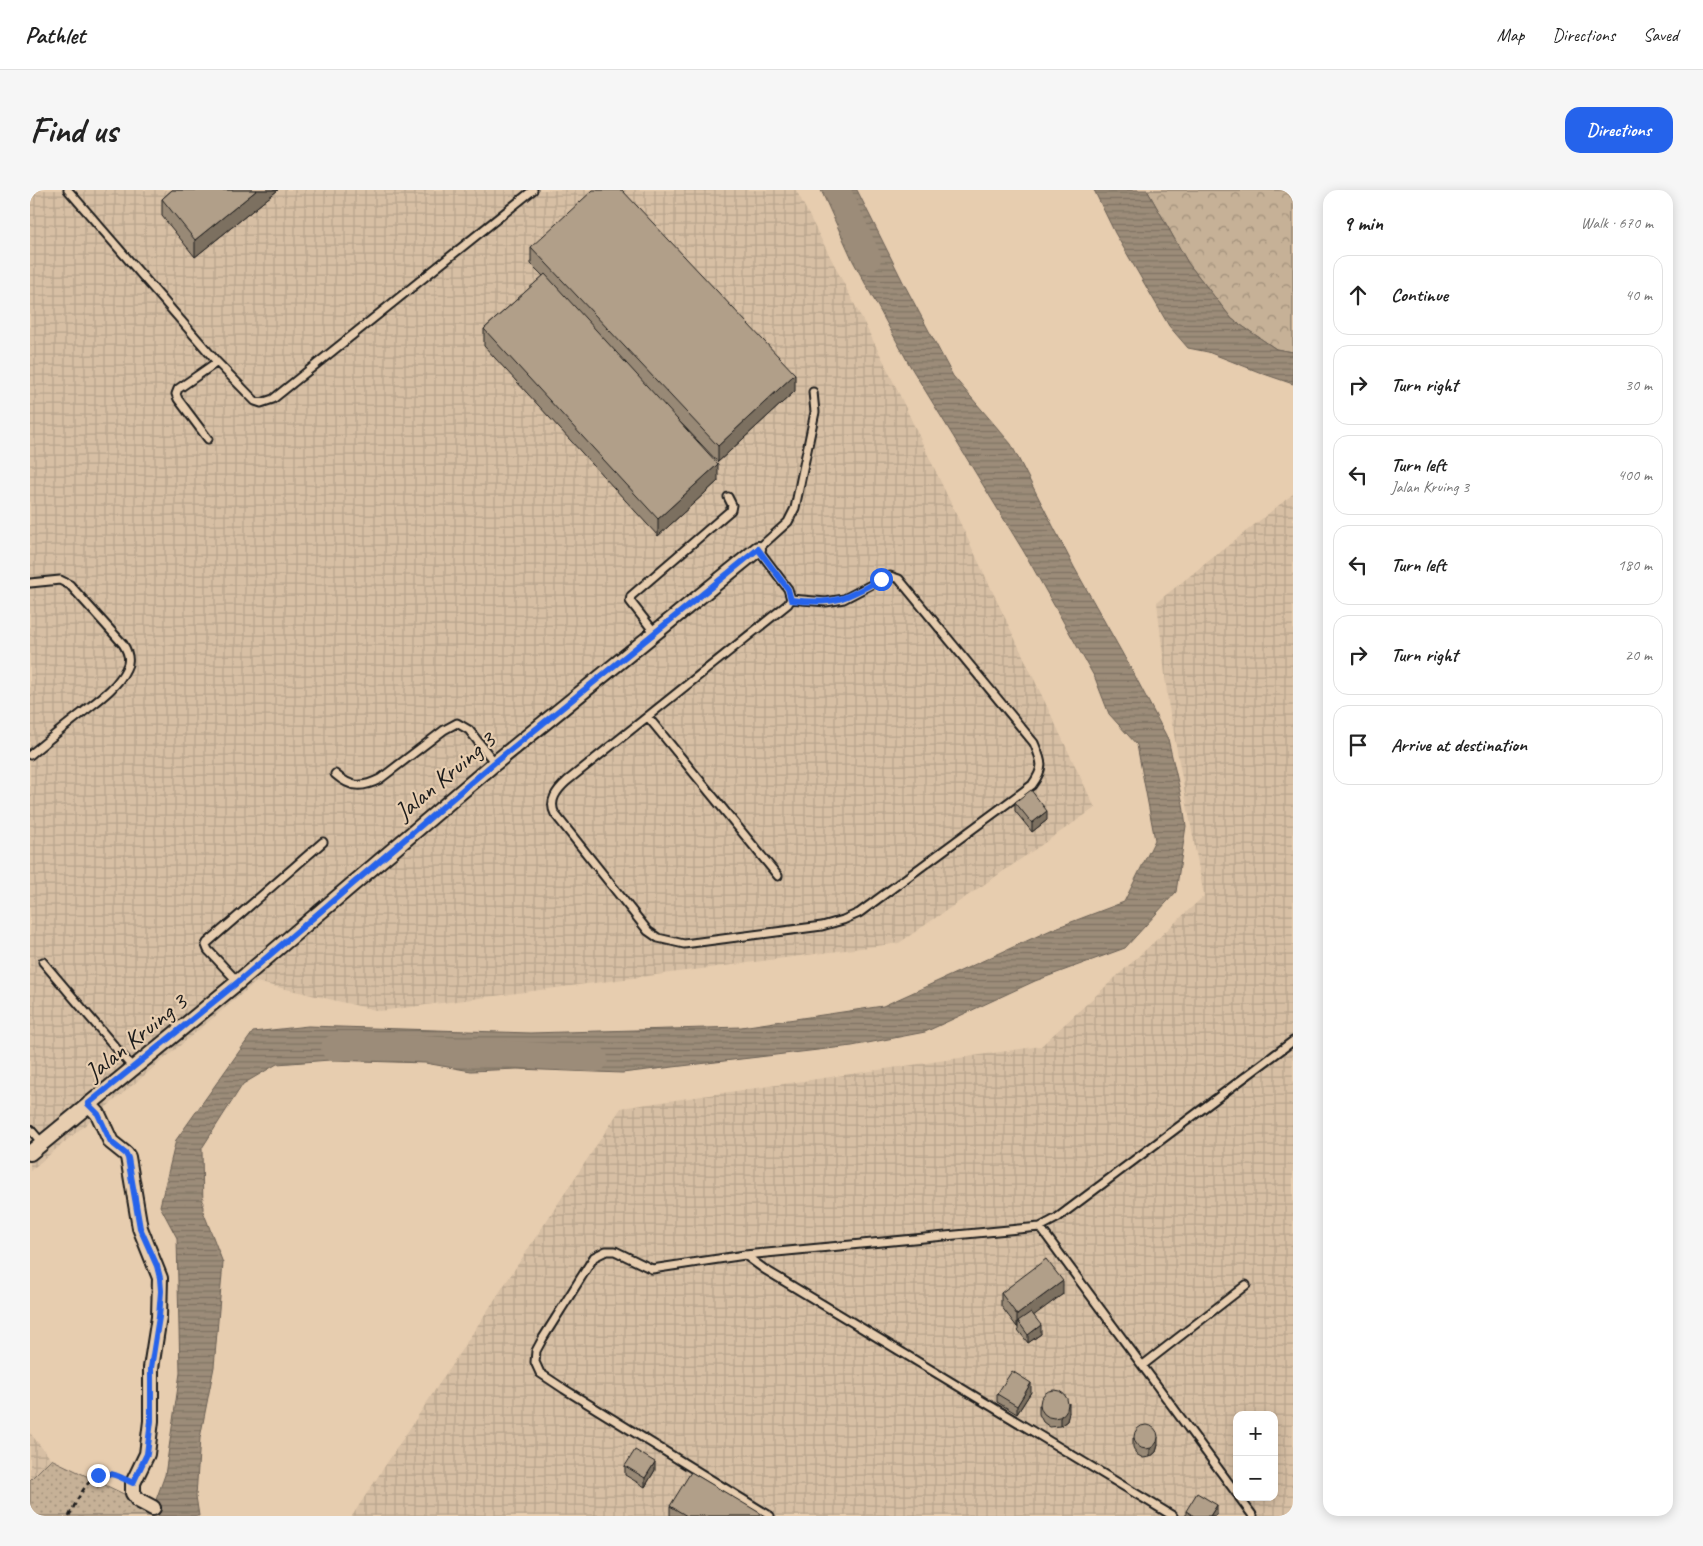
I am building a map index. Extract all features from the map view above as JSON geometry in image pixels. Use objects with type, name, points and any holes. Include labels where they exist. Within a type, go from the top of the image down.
[{"type":"street","name":"Jalan Kruing 3","points":[[30,1152],[238,982],[494,763],[758,549]]},
{"type":"street","points":[[88,1104],[98,1114],[111,1142],[126,1154],[128,1158],[140,1228],[160,1278],[159,1317],[151,1368],[151,1421],[147,1454],[133,1483],[133,1493],[138,1500],[153,1508]]},
{"type":"lane","points":[[68,190],[217,362],[255,401],[261,403],[273,399],[533,190]]},
{"type":"lane","points":[[208,439],[176,394],[178,389],[217,362]]},
{"type":"lane","name":"Jalan Kruing 3","points":[[758,549],[788,522],[795,508],[815,412],[813,392]]},
{"type":"lane","points":[[655,633],[630,601],[631,596],[731,510],[732,505],[728,497]]},
{"type":"lane","points":[[758,549],[788,589],[791,600]]},
{"type":"lane","points":[[890,576],[899,579],[1034,744],[1041,765],[1040,774],[1032,785],[859,913],[843,920],[822,926],[684,944],[658,938],[648,931],[555,814],[552,806],[555,795],[567,781],[785,608],[791,600],[826,602],[844,599],[886,577],[890,576]]},
{"type":"lane","points":[[30,583],[60,580],[70,584],[123,644],[128,653],[127,669],[116,683],[30,755]]},
{"type":"lane","points":[[648,717],[778,876]]},
{"type":"lane","points":[[335,774],[344,782],[354,785],[361,786],[371,783],[380,779],[444,730],[457,723],[469,730],[494,763]]},
{"type":"lane","points":[[238,982],[208,950],[207,943],[323,842]]},
{"type":"lane","points":[[43,962],[133,1068]]},
{"type":"lane","points":[[770,1516],[540,1373],[535,1362],[535,1354],[594,1257],[610,1250],[615,1251],[652,1269],[745,1256],[1040,1227],[1057,1218],[1293,1041]]},
{"type":"lane","points":[[30,1129],[42,1143]]},
{"type":"lane","points":[[1040,1227],[1233,1489]]},
{"type":"lane","points":[[745,1256],[1173,1516]]},
{"type":"lane","points":[[1143,1365],[1246,1285]]},
{"type":"lane","points":[[1242,1501],[1253,1516]]},
{"type":"path","points":[[69,1516],[87,1483],[98,1475],[105,1473],[114,1474],[133,1483]]},
{"type":"shaded area","points":[[30,190],[796,190],[884,362],[1095,808],[899,943],[380,1011],[256,982],[30,1171]]},
{"type":"shaded area","points":[[821,190],[857,190],[953,376],[1011,444],[1074,567],[1168,739],[1183,804],[1186,826],[1176,892],[1125,948],[1035,981],[925,1032],[852,1046],[622,1073],[517,1069],[471,1071],[425,1063],[330,1060],[277,1064],[243,1084],[202,1148],[203,1211],[223,1263],[214,1367],[200,1438],[196,1496],[199,1516],[153,1516],[153,1508],[165,1475],[180,1373],[177,1238],[160,1206],[176,1140],[253,1032],[308,1026],[530,1033],[741,1027],[883,1006],[1053,929],[1124,902],[1155,840],[1137,745],[1109,714],[1095,678],[1024,552],[909,364],[853,261]]},
{"type":"shaded area","points":[[1094,190],[1147,190],[1188,263],[1232,319],[1276,349],[1293,352],[1293,384],[1208,352],[1188,348],[1169,326],[1115,233]]},
{"type":"shaded area","points":[[1293,494],[1293,1516],[352,1516],[621,1108],[1041,1046],[1204,896],[1168,702],[1157,602]]},
{"type":"shaded area","points":[[30,1433],[51,1459],[30,1480]]},
{"type":"green space","points":[[1147,190],[1293,190],[1293,352],[1276,349],[1232,319],[1188,263]]},
{"type":"green space","points":[[51,1459],[153,1508],[153,1516],[30,1516],[30,1480]]},
{"type":"building","points":[[172,190],[257,190],[195,240],[162,199]]},
{"type":"building","points":[[593,190],[622,190],[795,374],[718,446],[531,247]]},
{"type":"building","points":[[545,274],[718,464],[658,519],[484,329]]},
{"type":"building","points":[[1031,790],[1047,811],[1032,823],[1015,802]]},
{"type":"building","points":[[1046,1259],[1063,1281],[1017,1315],[1001,1293]]},
{"type":"building","points":[[1031,1312],[1041,1325],[1028,1335],[1018,1321]]},
{"type":"building","points":[[1012,1371],[1031,1383],[1017,1406],[997,1394]]},
{"type":"building","points":[[1054,1390],[1064,1394],[1068,1404],[1064,1414],[1054,1418],[1044,1414],[1040,1404],[1044,1394]]},
{"type":"building","points":[[1146,1425],[1154,1429],[1158,1437],[1154,1445],[1146,1449],[1138,1445],[1134,1437],[1138,1429]]},
{"type":"building","points":[[635,1450],[655,1462],[645,1478],[625,1466]]},
{"type":"building","points":[[691,1472],[765,1516],[687,1516],[670,1506]]},
{"type":"building","points":[[1197,1493],[1217,1505],[1210,1516],[1194,1516],[1186,1511]]},
{"type":"waterway","points":[[837,190],[868,258]]},
{"type":"waterway","points":[[334,1048],[369,1046],[595,1059]]},
{"type":"route","points":[[98,1475],[105,1473],[114,1474],[133,1483],[147,1454],[151,1421],[151,1368],[161,1291],[157,1266],[140,1228],[131,1179],[130,1161],[126,1154],[111,1142],[98,1114],[88,1104],[238,982],[494,763],[758,549],[788,589],[791,594],[791,600],[826,602],[844,599],[881,579]]}]
